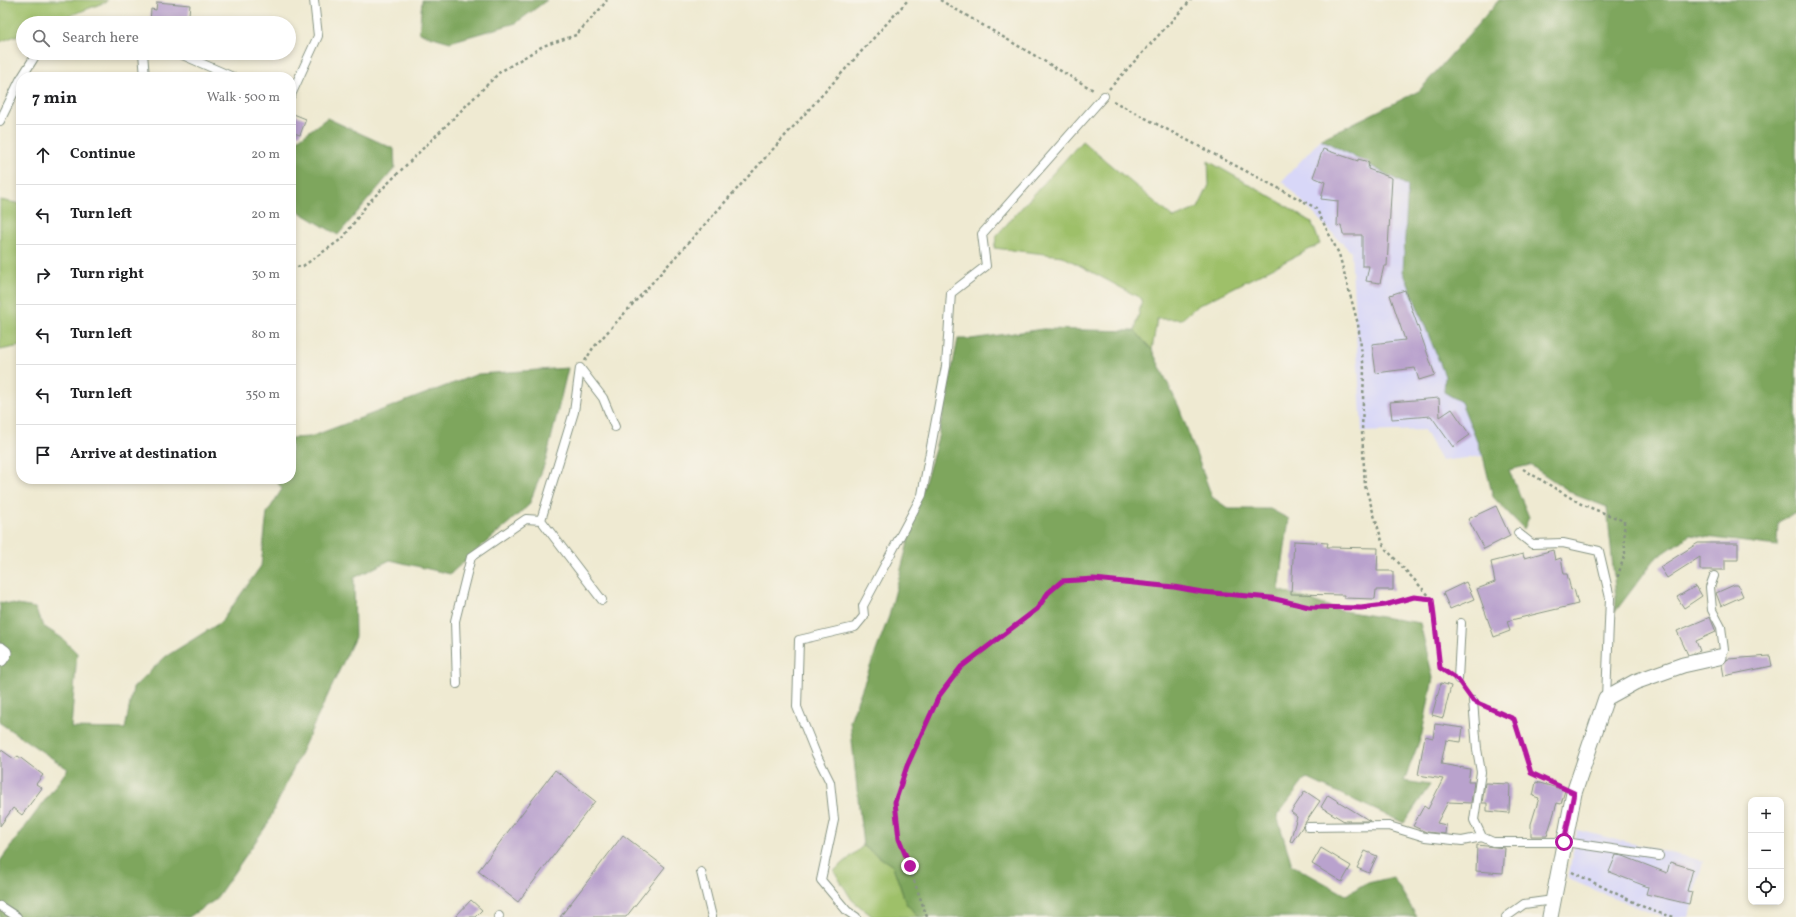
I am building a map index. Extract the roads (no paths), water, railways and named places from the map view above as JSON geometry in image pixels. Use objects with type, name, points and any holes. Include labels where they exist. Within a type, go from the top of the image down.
[{"type":"street","points":[[0,650],[4,653],[0,659]]},
{"type":"street","points":[[1550,917],[1574,793],[1606,698],[1635,682],[1683,665],[1719,657]]},
{"type":"lane","points":[[296,84],[318,36],[314,0]]},
{"type":"lane","points":[[25,72],[33,60]]},
{"type":"lane","points":[[144,60],[145,72]]},
{"type":"lane","points":[[194,60],[222,72]]},
{"type":"lane","points":[[0,121],[16,88]]},
{"type":"lane","points":[[856,917],[847,911],[821,880],[834,820],[830,782],[816,754],[797,707],[799,640],[855,627],[864,616],[863,606],[922,495],[946,366],[951,293],[986,266],[982,234],[1104,96]]},
{"type":"lane","points":[[541,520],[574,412],[580,368],[603,398],[615,427]]},
{"type":"lane","points":[[457,684],[455,621],[471,557],[526,519],[541,520],[602,600]]},
{"type":"lane","points":[[1518,533],[1532,544],[1563,543],[1599,551],[1610,598],[1606,698]]},
{"type":"lane","points":[[1714,576],[1710,587],[1712,610],[1721,627],[1724,650],[1719,657]]},
{"type":"lane","points":[[1458,680],[1461,623]]},
{"type":"lane","points":[[1473,701],[1477,748],[1481,772],[1474,820],[1482,837]]},
{"type":"lane","points":[[1308,827],[1389,826],[1425,837],[1462,840],[1482,837],[1493,842],[1564,842],[1659,856]]},
{"type":"lane","points":[[701,872],[712,917]]},
{"type":"lane","points":[[1506,917],[1524,904],[1553,900]]},
{"type":"lane","points":[[0,906],[17,917]]}]
